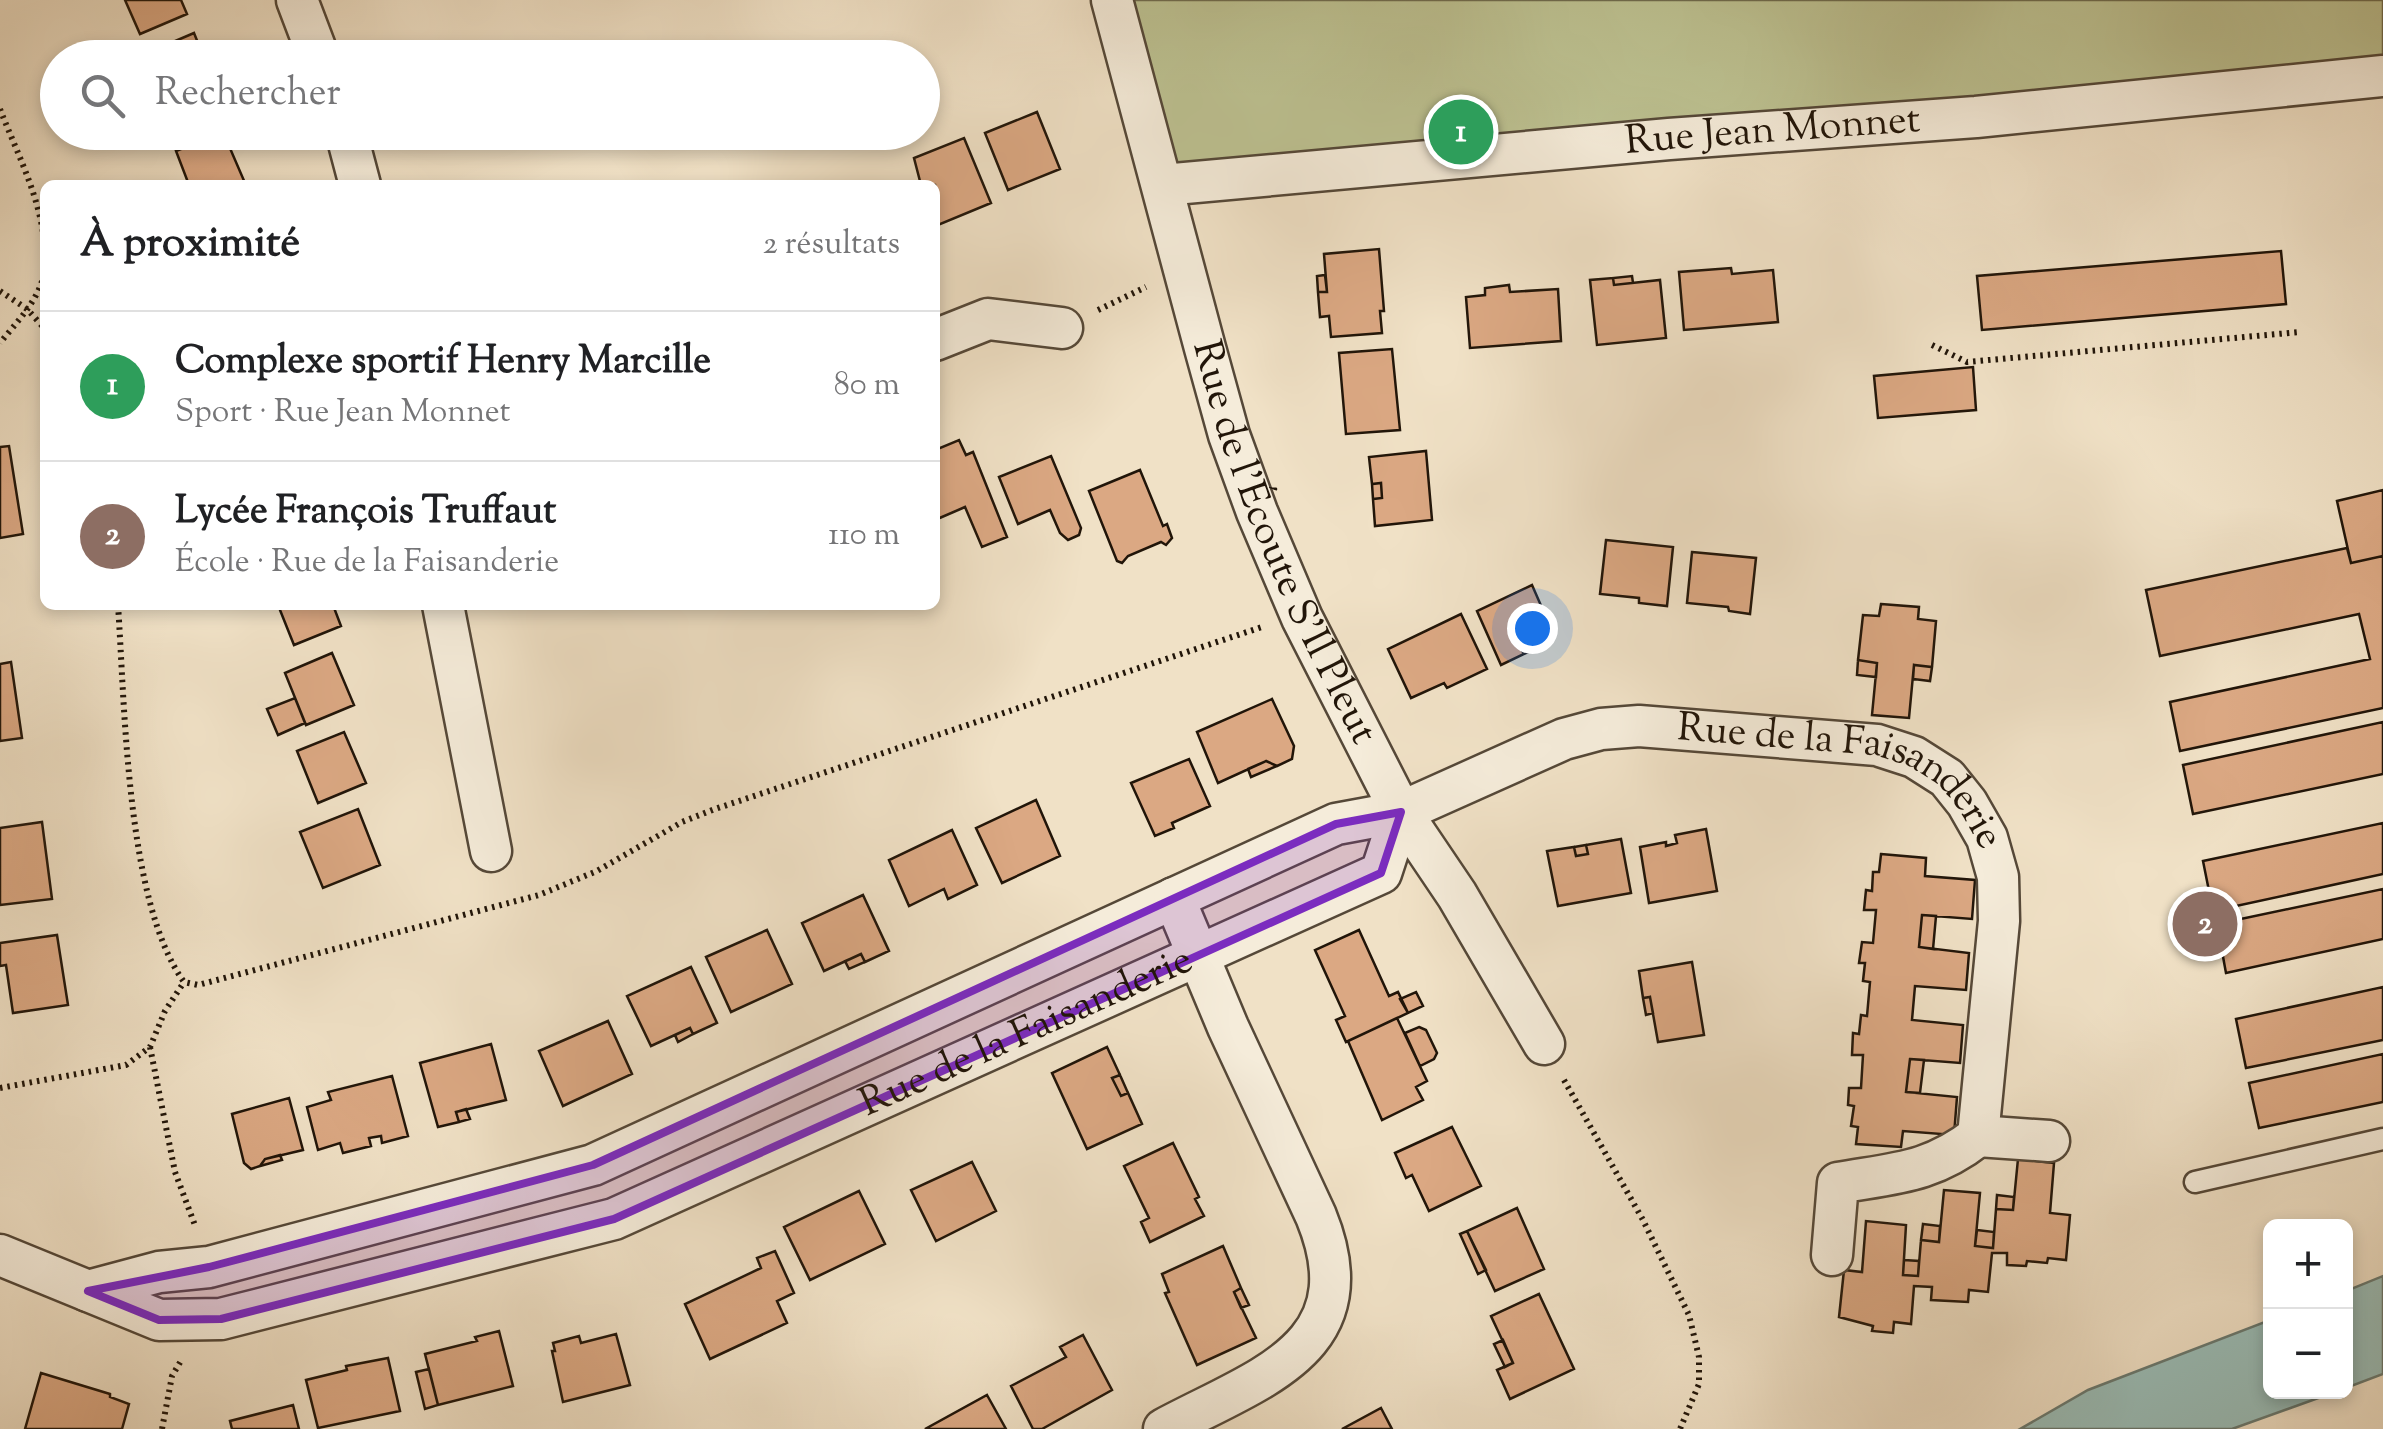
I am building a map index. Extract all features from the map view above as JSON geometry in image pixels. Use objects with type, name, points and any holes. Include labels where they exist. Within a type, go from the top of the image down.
[{"type":"street","points":[[297,0],[313,40]]},
{"type":"street","name":"Rue de l'Écoute S'Il Pleut","points":[[1112,0],[1230,435],[1257,512],[1302,618],[1401,812],[1462,903],[1544,1044]]},
{"type":"street","name":"Rue Jean Monnet","points":[[1164,185],[1669,138],[1976,117],[2383,76]]},
{"type":"street","points":[[351,150],[359,180]]},
{"type":"street","points":[[940,338],[988,319],[1062,328]]},
{"type":"street","points":[[444,610],[491,851]]},
{"type":"street","name":"Rue de la Faisanderie","points":[[88,1290],[159,1272],[209,1267],[593,1165],[1336,824],[1401,812],[1564,738],[1639,726],[1876,745],[1914,758],[1946,778],[1967,803],[1987,838],[1998,877],[2000,921],[1978,1136]]},
{"type":"street","name":"Rue de la Faisanderie","points":[[0,1255],[159,1320],[222,1319],[614,1219],[1381,873],[1401,812]]},
{"type":"street","points":[[1164,1429],[1275,1369],[1306,1345],[1326,1315],[1332,1280],[1329,1247],[1174,898]]},
{"type":"street","points":[[1832,1256],[1838,1182],[1925,1168],[1952,1156],[1978,1136],[2049,1141]]},
{"type":"street","points":[[593,1165],[614,1219]]},
{"type":"lane","points":[[2195,1182],[2383,1140]]},
{"type":"path","points":[[0,108],[34,201],[40,231]]},
{"type":"path","points":[[1062,328],[1184,268]]},
{"type":"path","points":[[0,343],[27,309],[40,285]]},
{"type":"path","points":[[0,291],[27,309],[40,323]]},
{"type":"path","points":[[1932,345],[1967,362],[2300,332]]},
{"type":"path","points":[[118,610],[131,788],[144,872],[157,927],[172,965],[184,982],[198,984],[540,895],[597,872],[682,822],[715,809],[1250,631],[1302,618]]},
{"type":"path","points":[[0,1088],[126,1065],[150,1047],[164,1011],[184,982]]},
{"type":"path","points":[[1544,1044],[1643,1220],[1689,1316],[1699,1357],[1699,1384],[1680,1429]]},
{"type":"path","points":[[150,1047],[175,1172],[209,1267]]},
{"type":"path","points":[[162,1429],[172,1376],[189,1346],[229,1342],[222,1319]]},
{"type":"highlighted area","points":[[1401,812],[1381,873],[614,1219],[221,1319],[159,1320],[88,1291],[209,1267],[593,1165],[1336,824]]},
{"type":"green space","points":[[1112,0],[2383,0],[2383,79],[1163,184]]},
{"type":"water","points":[[2383,1276],[2383,1374],[2353,1385],[2353,1309],[2353,1288]]},
{"type":"water","points":[[2263,1323],[2263,1399],[2316,1399],[2232,1429],[2020,1429],[2088,1390]]},
{"type":"building","points":[[125,0],[181,0],[187,14],[140,34]]},
{"type":"building","points":[[194,33],[197,40],[178,40]]},
{"type":"building","points":[[1037,112],[1060,169],[1008,190],[985,133]]},
{"type":"building","points":[[964,138],[991,203],[940,224],[940,180],[920,180],[914,158]]},
{"type":"building","points":[[231,150],[244,180],[187,180],[176,151]]},
{"type":"building","points":[[1379,249],[1382,333],[1331,337],[1329,316],[1320,317],[1318,292],[1327,292],[1324,254]]},
{"type":"building","points":[[2281,251],[2286,304],[1982,330],[1977,276]]},
{"type":"building","points":[[1731,268],[1732,274],[1773,270],[1778,322],[1684,330],[1679,272]]},
{"type":"building","points":[[1325,275],[1327,292],[1318,292],[1317,276]]},
{"type":"building","points":[[1632,276],[1633,283],[1614,285],[1613,278]]},
{"type":"building","points":[[1613,278],[1614,285],[1660,280],[1666,338],[1597,345],[1590,280]]},
{"type":"building","points":[[1509,285],[1510,292],[1558,289],[1561,341],[1470,348],[1466,297],[1485,295],[1485,288]]},
{"type":"building","points":[[1392,349],[1400,430],[1346,434],[1339,353]]},
{"type":"building","points":[[1973,367],[1976,410],[1878,418],[1874,376]]},
{"type":"building","points":[[959,440],[966,455],[973,452],[1007,537],[982,547],[965,507],[940,518],[940,448]]},
{"type":"building","points":[[9,446],[23,534],[0,538],[0,447]]},
{"type":"building","points":[[1426,451],[1432,520],[1375,526],[1373,499],[1382,498],[1381,483],[1372,484],[1369,457]]},
{"type":"building","points":[[1051,456],[1081,528],[1079,535],[1068,540],[1060,533],[1050,510],[1018,524],[999,477]]},
{"type":"building","points":[[1140,470],[1163,526],[1167,524],[1172,538],[1166,545],[1161,542],[1128,556],[1122,563],[1117,561],[1089,491]]},
{"type":"building","points":[[1381,483],[1382,498],[1373,499],[1372,484]]},
{"type":"building","points":[[2383,490],[2383,556],[2351,563],[2337,501]]},
{"type":"building","points":[[1606,540],[1673,547],[1667,606],[1600,594]]},
{"type":"building","points":[[2347,548],[2351,563],[2383,556],[2383,708],[2180,751],[2170,702],[2370,659],[2359,614],[2160,656],[2146,590]]},
{"type":"building","points":[[1692,552],[1756,558],[1750,614],[1729,611],[1728,607],[1687,603]]},
{"type":"building","points":[[1532,585],[1553,633],[1520,647],[1524,654],[1501,665],[1477,611]]},
{"type":"building","points":[[1881,604],[1919,607],[1918,619],[1936,621],[1932,667],[1914,665],[1909,718],[1872,715],[1877,663],[1858,660],[1863,615],[1879,616]]},
{"type":"building","points":[[280,610],[335,610],[341,626],[294,645]]},
{"type":"building","points":[[1461,614],[1487,669],[1447,688],[1444,683],[1411,698],[1388,649]]},
{"type":"building","points":[[1535,640],[1538,648],[1524,654],[1520,647]]},
{"type":"building","points":[[332,653],[354,705],[306,725],[285,673]]},
{"type":"building","points":[[1858,660],[1877,663],[1876,677],[1857,675]]},
{"type":"building","points":[[11,662],[22,738],[0,741],[0,664]]},
{"type":"building","points":[[1914,665],[1932,667],[1930,681],[1913,679]]},
{"type":"building","points":[[295,698],[305,723],[278,735],[267,709]]},
{"type":"building","points":[[1272,699],[1294,746],[1292,759],[1277,766],[1266,761],[1218,783],[1197,732]]},
{"type":"building","points":[[2383,722],[2383,774],[2193,814],[2183,765]]},
{"type":"building","points":[[344,732],[366,783],[318,803],[297,751]]},
{"type":"building","points":[[1189,759],[1210,806],[1172,823],[1174,828],[1155,836],[1131,783]]},
{"type":"building","points":[[1266,761],[1277,766],[1251,777],[1248,769]]},
{"type":"building","points":[[1036,800],[1060,856],[1002,883],[976,828]]},
{"type":"building","points":[[358,809],[380,865],[323,888],[300,832]]},
{"type":"building","points":[[42,822],[52,899],[0,905],[0,828]]},
{"type":"building","points":[[2383,823],[2383,874],[2213,911],[2203,861]]},
{"type":"building","points":[[1706,829],[1717,891],[1649,903],[1640,847],[1677,843],[1675,835]]},
{"type":"building","points":[[952,830],[977,885],[948,899],[944,889],[909,906],[889,860]]},
{"type":"building","points":[[1621,839],[1631,893],[1558,906],[1547,851],[1574,847],[1576,856],[1588,854],[1586,845]]},
{"type":"building","points":[[1586,845],[1588,854],[1576,856],[1574,847]]},
{"type":"building","points":[[1881,854],[1926,858],[1925,876],[1975,880],[1972,919],[1922,915],[1919,947],[1969,953],[1966,990],[1915,986],[1912,1020],[1963,1025],[1960,1063],[1910,1059],[1906,1092],[1957,1097],[1954,1135],[1903,1131],[1901,1147],[1856,1144],[1858,1127],[1851,1126],[1854,1106],[1848,1105],[1849,1088],[1861,1088],[1863,1055],[1852,1055],[1853,1033],[1859,1034],[1861,1015],[1867,1016],[1870,982],[1863,981],[1865,963],[1859,963],[1862,942],[1873,943],[1876,910],[1864,910],[1866,890],[1872,891],[1873,872],[1879,872]]},
{"type":"building","points":[[2383,889],[2383,939],[2226,973],[2217,924]]},
{"type":"building","points":[[863,895],[889,951],[865,962],[861,954],[824,971],[802,923]]},
{"type":"building","points":[[1922,915],[1936,916],[1933,949],[1919,947]]},
{"type":"building","points":[[767,930],[792,984],[731,1012],[706,957]]},
{"type":"building","points":[[1359,930],[1389,996],[1398,992],[1408,1013],[1346,1042],[1336,1020],[1345,1016],[1315,950]]},
{"type":"building","points":[[57,935],[68,1005],[13,1013],[6,965],[0,966],[0,943]]},
{"type":"building","points":[[861,954],[865,962],[849,969],[845,961]]},
{"type":"building","points":[[1692,962],[1704,1035],[1658,1042],[1650,997],[1643,998],[1639,971]]},
{"type":"building","points":[[691,967],[717,1023],[693,1034],[690,1028],[651,1046],[627,996]]},
{"type":"building","points":[[2383,987],[2383,1040],[2246,1068],[2236,1019]]},
{"type":"building","points":[[1416,992],[1423,1006],[1408,1013],[1400,999]]},
{"type":"building","points":[[1650,997],[1653,1013],[1646,1015],[1643,998]]},
{"type":"building","points":[[1397,1018],[1427,1081],[1416,1087],[1423,1100],[1382,1120],[1348,1041]]},
{"type":"building","points":[[608,1021],[632,1074],[563,1106],[539,1051]]},
{"type":"building","points":[[1419,1027],[1426,1030],[1437,1053],[1420,1066],[1405,1033]]},
{"type":"building","points":[[690,1028],[693,1034],[678,1042],[675,1035]]},
{"type":"building","points":[[491,1044],[506,1100],[456,1112],[459,1122],[438,1127],[420,1063]]},
{"type":"building","points":[[1107,1047],[1120,1075],[1112,1078],[1121,1096],[1128,1093],[1142,1124],[1087,1149],[1052,1073]]},
{"type":"building","points":[[2383,1054],[2383,1102],[2259,1128],[2249,1083]]},
{"type":"building","points":[[1910,1059],[1924,1060],[1920,1093],[1906,1092]]},
{"type":"building","points":[[1120,1075],[1128,1093],[1121,1096],[1112,1078]]},
{"type":"building","points":[[392,1076],[408,1136],[382,1143],[381,1136],[369,1138],[371,1146],[343,1153],[340,1143],[318,1150],[307,1107],[331,1100],[328,1092]]},
{"type":"building","points":[[289,1098],[303,1150],[265,1159],[251,1169],[244,1163],[232,1114]]},
{"type":"building","points":[[466,1109],[470,1119],[459,1122],[456,1112]]},
{"type":"building","points":[[1452,1127],[1481,1186],[1429,1211],[1412,1175],[1406,1178],[1395,1153]]},
{"type":"building","points":[[1173,1143],[1204,1216],[1150,1242],[1141,1222],[1149,1218],[1124,1166]]},
{"type":"building","points":[[280,1155],[282,1160],[260,1166],[265,1159]]},
{"type":"building","points":[[2018,1159],[2054,1163],[2050,1213],[2070,1215],[2066,1260],[2048,1258],[2047,1263],[2007,1265],[2007,1253],[1992,1253],[1988,1292],[1969,1290],[1968,1302],[1931,1300],[1932,1287],[1914,1286],[1911,1324],[1894,1322],[1893,1333],[1872,1331],[1873,1326],[1839,1317],[1844,1270],[1862,1272],[1866,1221],[1906,1225],[1903,1275],[1918,1276],[1921,1240],[1939,1242],[1944,1190],[1980,1193],[1975,1246],[1993,1248],[1996,1209],[2013,1210]]},
{"type":"building","points":[[972,1162],[996,1211],[936,1241],[911,1190]]},
{"type":"building","points":[[859,1191],[885,1244],[810,1280],[784,1227]]},
{"type":"building","points":[[1997,1195],[2014,1197],[2013,1210],[1996,1209]]},
{"type":"building","points":[[1517,1208],[1544,1269],[1495,1291],[1467,1231]]},
{"type":"building","points":[[1923,1224],[1940,1226],[1939,1242],[1921,1240]]},
{"type":"building","points":[[1977,1230],[1994,1232],[1993,1248],[1975,1246]]},
{"type":"building","points":[[1467,1231],[1486,1270],[1478,1274],[1460,1234]]},
{"type":"building","points":[[1223,1246],[1241,1288],[1234,1292],[1256,1338],[1197,1365],[1165,1293],[1169,1292],[1162,1274]]},
{"type":"building","points":[[775,1251],[794,1293],[777,1301],[787,1323],[710,1359],[685,1304],[761,1268],[757,1258]]},
{"type":"building","points":[[1904,1260],[1919,1261],[1918,1276],[1903,1275]]},
{"type":"building","points":[[1241,1288],[1249,1305],[1241,1308],[1234,1292]]},
{"type":"building","points":[[1539,1294],[1574,1369],[1510,1399],[1497,1370],[1513,1363],[1491,1316]]},
{"type":"building","points":[[499,1331],[513,1386],[438,1405],[425,1354],[477,1341],[475,1337]]},
{"type":"building","points":[[616,1334],[630,1385],[563,1402],[553,1343],[579,1336],[581,1343]]},
{"type":"building","points":[[1083,1335],[1112,1390],[1042,1429],[1033,1429],[1011,1386],[1066,1357],[1060,1347]]},
{"type":"building","points":[[1503,1340],[1513,1363],[1505,1367],[1494,1344]]},
{"type":"building","points":[[388,1358],[400,1411],[318,1428],[306,1380],[347,1370],[346,1366]]},
{"type":"building","points":[[429,1369],[438,1405],[425,1409],[416,1372]]},
{"type":"building","points":[[41,1373],[110,1394],[129,1404],[122,1429],[25,1429]]},
{"type":"building","points":[[987,1395],[1006,1429],[925,1429]]},
{"type":"building","points":[[293,1405],[299,1429],[232,1429],[230,1421]]},
{"type":"building","points":[[1381,1408],[1392,1429],[1342,1429]]},
{"type":"place","name":"Complexe sportif Henry Marcille","points":[[1461,132]]},
{"type":"place","name":"Lycée François Truffaut","points":[[2205,924]]}]
